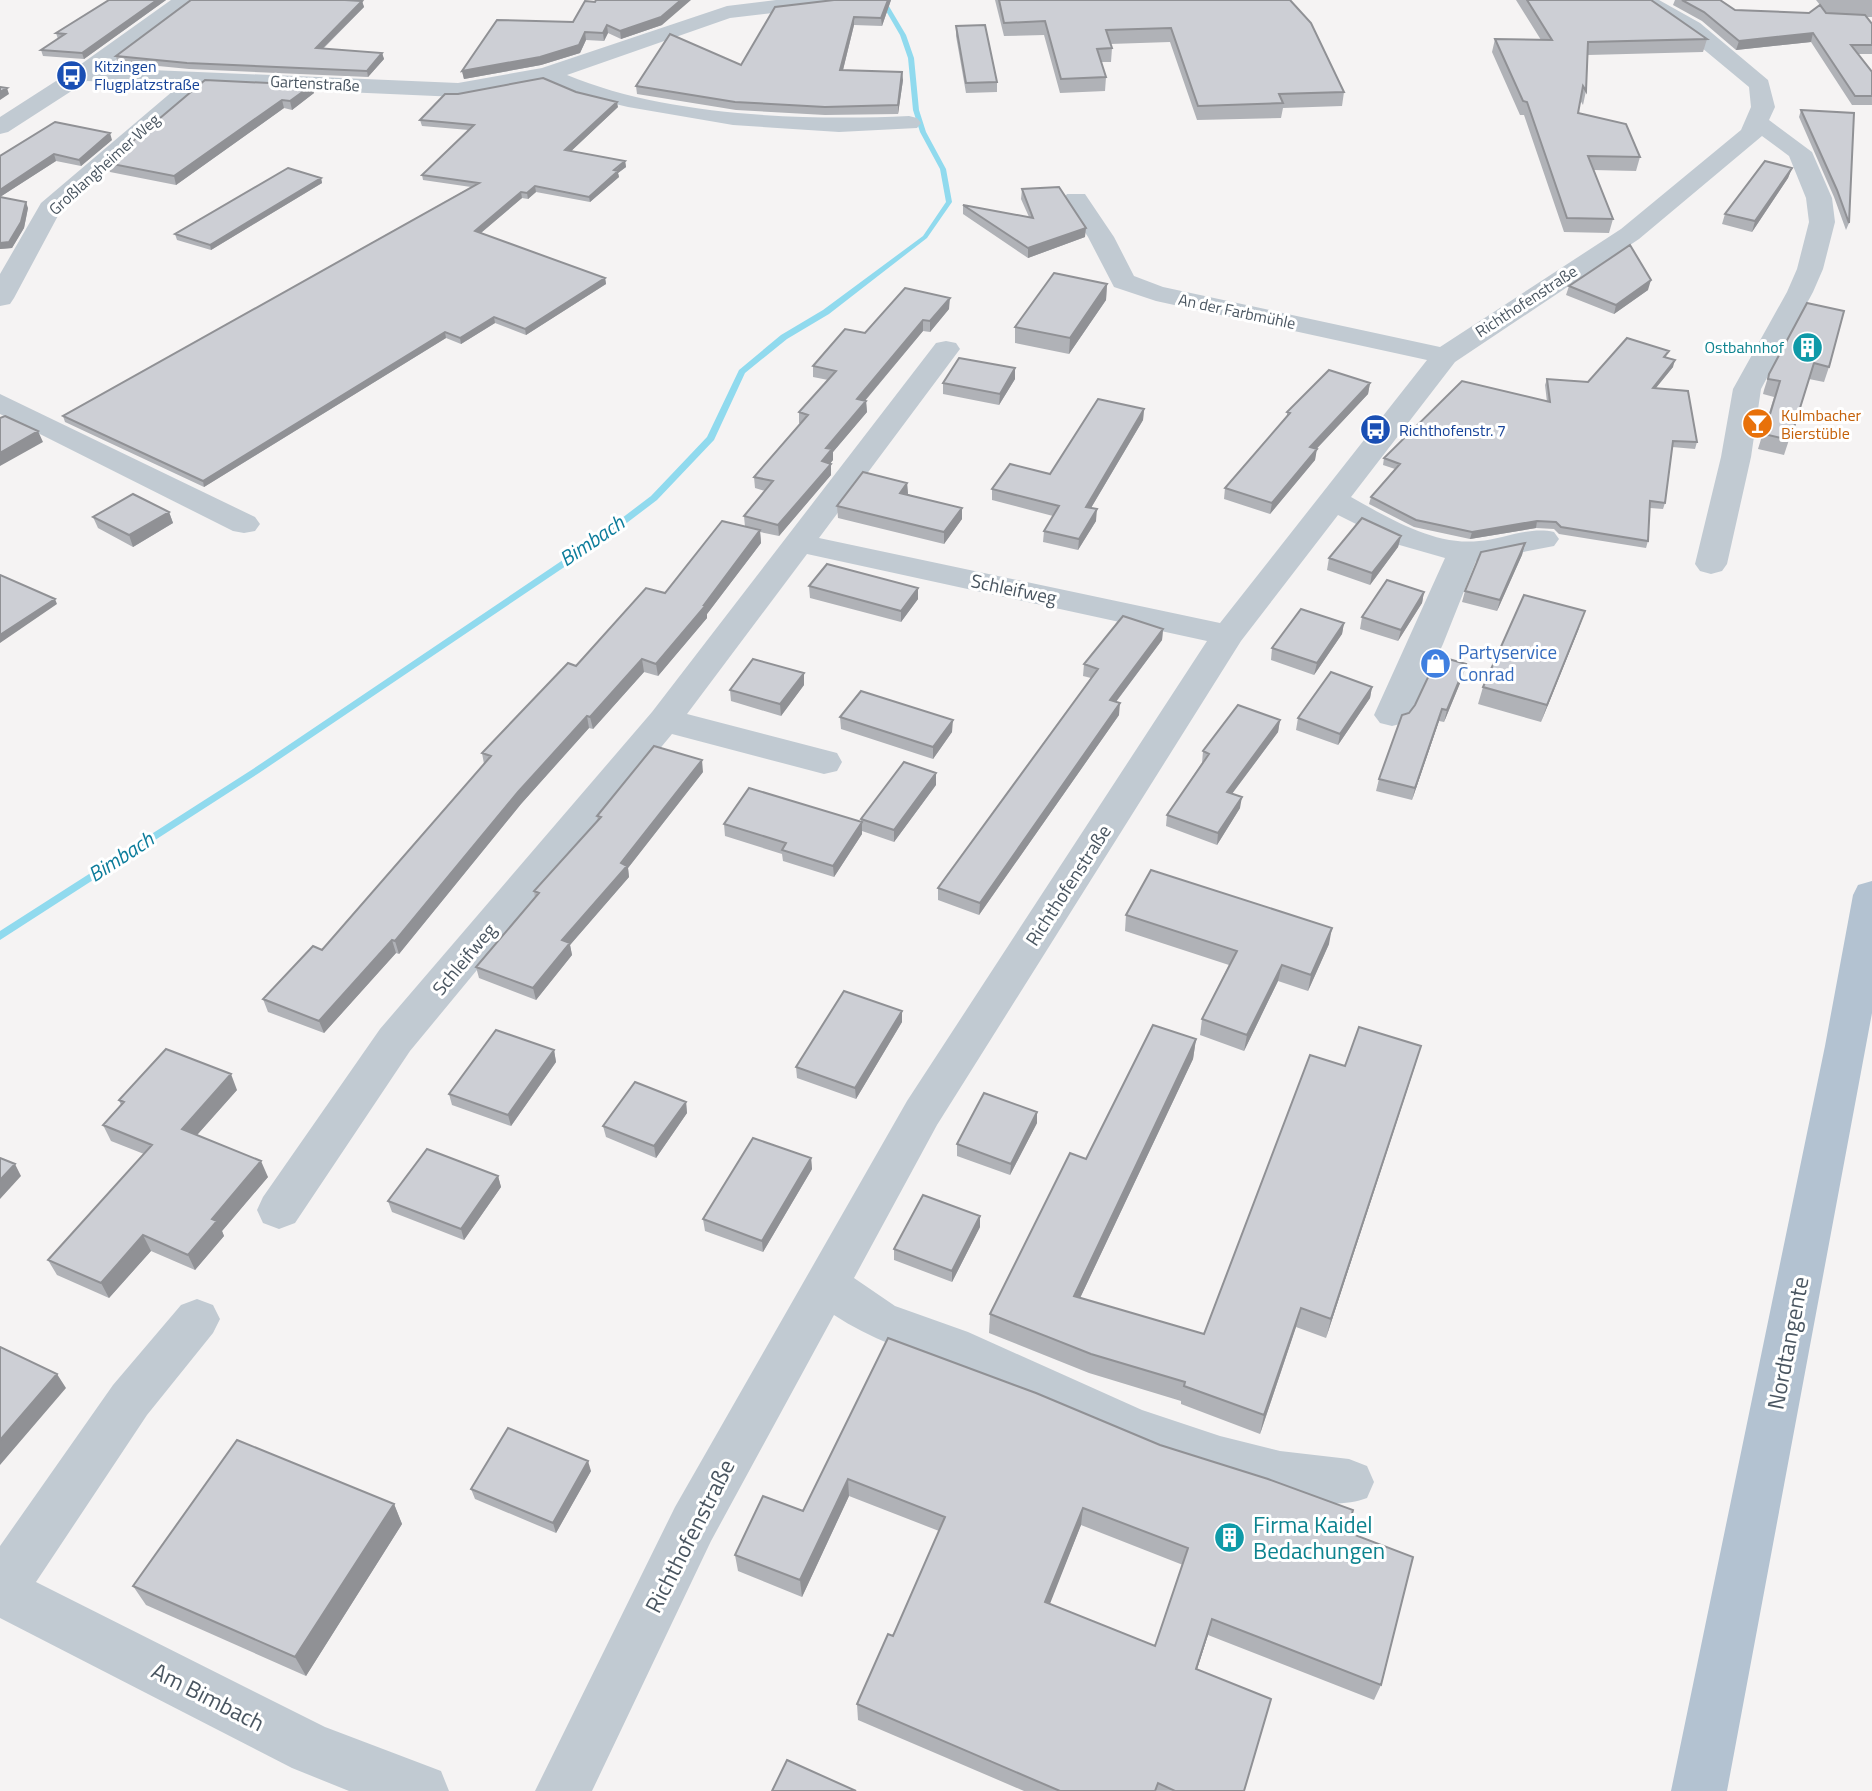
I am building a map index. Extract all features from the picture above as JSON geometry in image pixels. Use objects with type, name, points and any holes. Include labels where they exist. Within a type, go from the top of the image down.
[{"type":"main road","name":"Nordtangente","points":[[1699,1791],[1871,910]]},
{"type":"street","points":[[0,127],[82,74],[185,0]]},
{"type":"street","name":"Gartenstraße","points":[[82,74],[458,90],[547,74],[727,12],[833,0]]},
{"type":"street","points":[[1644,0],[1692,28],[1760,85],[1763,107],[1754,128],[1780,135],[1800,152],[1813,180],[1822,222],[1800,292],[1747,389],[1736,457],[1711,564]]},
{"type":"street","points":[[547,74],[571,87],[705,115],[852,127],[909,123]]},
{"type":"street","name":"Großlangheimer Weg","points":[[0,298],[50,208],[202,78]]},
{"type":"street","name":"Richthofenstraße","points":[[563,1791],[693,1524],[922,1113],[1228,635],[1445,356],[1630,234],[1754,128]]},
{"type":"street","name":"An der Farbmühle","points":[[1076,199],[1101,237],[1123,281],[1156,293],[1445,356]]},
{"type":"street","name":"Schleifweg","points":[[279,1210],[395,1040],[664,720],[946,349]]},
{"type":"street","points":[[0,403],[244,524]]},
{"type":"street","points":[[1332,499],[1377,525],[1412,540],[1466,550],[1543,539]]},
{"type":"street","name":"Schleifweg","points":[[799,543],[1228,635]]},
{"type":"street","points":[[1392,715],[1426,644],[1452,573],[1466,550]]},
{"type":"street","points":[[664,720],[824,762]]},
{"type":"street","points":[[826,1285],[878,1320],[951,1347],[1131,1428],[1220,1459],[1280,1474],[1349,1482]]},
{"type":"street","name":"Am Bimbach","points":[[197,1319],[130,1400],[0,1591],[311,1749],[421,1791]]},
{"type":"building","points":[[109,0],[157,0],[82,53],[41,50],[65,34],[56,33]]},
{"type":"building","points":[[191,0],[362,1],[316,48],[382,53],[367,71],[187,63],[116,56]]},
{"type":"building","points":[[681,0],[661,17],[620,31],[607,25],[603,33],[585,32],[579,45],[540,57],[462,71],[497,20],[573,22],[585,1]]},
{"type":"building","points":[[834,0],[888,0],[881,18],[854,17],[840,70],[902,72],[898,105],[825,107],[735,102],[636,86],[670,34],[741,65],[775,7]]},
{"type":"building","points":[[999,0],[1290,0],[1311,23],[1344,92],[1279,94],[1283,103],[1198,106],[1171,28],[1106,30],[1112,48],[1097,49],[1106,77],[1061,79],[1045,21],[1004,23]]},
{"type":"building","points":[[1527,0],[1651,0],[1707,39],[1588,42],[1586,91],[1583,86],[1578,113],[1626,124],[1640,157],[1588,156],[1613,219],[1567,218],[1527,102],[1523,101],[1495,39],[1552,40]]},
{"type":"building","points":[[1682,0],[1720,0],[1735,10],[1809,13],[1820,5],[1826,13],[1865,15],[1872,24],[1872,45],[1851,45],[1872,72],[1872,96],[1855,96],[1813,33],[1739,41],[1704,12]]},
{"type":"building","points":[[985,25],[997,82],[966,83],[956,26]]},
{"type":"building","points":[[543,78],[576,92],[617,102],[565,150],[625,161],[614,170],[618,171],[589,197],[535,186],[527,193],[521,192],[475,231],[605,278],[525,329],[494,317],[460,338],[445,332],[203,481],[63,416],[479,183],[422,175],[474,125],[420,120],[445,94]]},
{"type":"building","points":[[205,80],[312,85],[290,101],[282,100],[174,176],[107,163]]},
{"type":"building","points":[[1801,110],[1854,113],[1849,223],[1837,190]]},
{"type":"building","points":[[55,122],[110,133],[79,160],[54,154],[0,190],[0,156]]},
{"type":"building","points":[[1765,161],[1792,168],[1755,221],[1725,214]]},
{"type":"building","points":[[288,168],[321,178],[210,245],[175,234]]},
{"type":"building","points":[[1059,187],[1086,228],[1028,248],[963,205],[1033,218],[1022,189]]},
{"type":"building","points":[[0,197],[26,202],[21,222],[9,242],[0,243]]},
{"type":"building","points":[[1630,245],[1651,280],[1616,305],[1569,286]]},
{"type":"building","points":[[1054,273],[1107,284],[1070,338],[1015,327]]},
{"type":"building","points":[[905,288],[950,298],[930,321],[923,320],[857,399],[866,401],[826,448],[832,449],[822,461],[831,464],[778,525],[744,516],[773,481],[754,477],[808,415],[799,412],[836,371],[813,366],[845,329],[865,333]]},
{"type":"building","name":"Ostbahnhof","points":[[1807,303],[1844,311],[1829,367],[1814,363],[1790,440],[1764,434],[1780,381],[1768,379]]},
{"type":"building","points":[[1627,338],[1669,351],[1664,357],[1675,360],[1653,388],[1688,391],[1697,442],[1673,441],[1665,503],[1650,501],[1648,541],[1561,527],[1556,522],[1537,521],[1472,532],[1416,520],[1371,497],[1400,464],[1384,458],[1462,381],[1550,402],[1547,379],[1588,382]]},
{"type":"building","points":[[959,358],[1015,368],[1000,394],[943,383]]},
{"type":"building","points":[[1329,370],[1370,383],[1310,447],[1317,449],[1272,503],[1225,488],[1290,413],[1287,412]]},
{"type":"building","points":[[1098,399],[1144,409],[1086,507],[1097,509],[1079,539],[1044,531],[1059,506],[992,489],[1010,464],[1050,474]]},
{"type":"building","points":[[5,416],[38,431],[0,453],[0,418]]},
{"type":"building","points":[[863,472],[907,483],[900,493],[962,508],[944,532],[837,506]]},
{"type":"building","points":[[133,494],[169,512],[129,535],[93,517]]},
{"type":"building","points":[[1362,518],[1401,536],[1372,573],[1329,558]]},
{"type":"building","points":[[722,521],[760,530],[706,605],[656,664],[642,659],[590,717],[587,716],[518,792],[395,941],[392,940],[319,1021],[263,999],[313,946],[322,950],[491,756],[482,753],[568,663],[576,666],[646,588],[665,593]]},
{"type":"building","points":[[1525,543],[1500,600],[1465,591],[1481,552]]},
{"type":"building","points":[[827,564],[918,588],[901,611],[809,586]]},
{"type":"building","points":[[0,575],[55,599],[0,635]]},
{"type":"building","points":[[1387,580],[1424,592],[1401,630],[1362,617]]},
{"type":"building","points":[[1524,595],[1585,611],[1547,705],[1483,687]]},
{"type":"building","points":[[1301,609],[1344,623],[1317,663],[1272,648]]},
{"type":"building","points":[[1123,616],[1163,629],[1110,700],[1120,703],[980,903],[938,888],[1098,669],[1084,664]]},
{"type":"building","points":[[1438,656],[1466,664],[1447,710],[1442,709],[1415,788],[1379,779],[1402,715],[1409,713],[1415,705]]},
{"type":"building","points":[[753,659],[804,673],[780,704],[730,690]]},
{"type":"building","points":[[1331,672],[1372,687],[1340,734],[1298,718]]},
{"type":"building","points":[[861,691],[953,720],[933,747],[840,717]]},
{"type":"building","points":[[1238,705],[1280,720],[1227,792],[1242,797],[1218,833],[1167,815],[1209,754],[1203,751]]},
{"type":"building","points":[[654,746],[702,760],[621,863],[627,866],[562,940],[570,943],[533,988],[476,967],[539,893],[534,891],[601,817],[597,816]]},
{"type":"building","points":[[904,762],[936,773],[894,830],[861,819]]},
{"type":"building","points":[[749,788],[862,822],[833,866],[782,850],[786,843],[724,824]]},
{"type":"building","points":[[1151,870],[1332,928],[1311,975],[1282,965],[1247,1035],[1202,1019],[1237,951],[1126,915]]},
{"type":"building","points":[[844,991],[902,1011],[855,1088],[796,1067]]},
{"type":"building","points":[[1153,1025],[1196,1039],[1074,1296],[1204,1334],[1310,1055],[1345,1066],[1359,1027],[1421,1046],[1331,1319],[1301,1308],[1264,1415],[1184,1386],[1185,1382],[1091,1354],[990,1314],[1070,1153],[1086,1159]]},
{"type":"building","points":[[496,1030],[554,1050],[508,1115],[449,1094]]},
{"type":"building","points":[[166,1049],[231,1074],[182,1129],[261,1161],[212,1219],[217,1221],[188,1255],[143,1235],[101,1283],[48,1260],[152,1145],[103,1125],[124,1102],[119,1100]]},
{"type":"building","points":[[635,1082],[686,1102],[654,1146],[603,1126]]},
{"type":"building","points":[[984,1093],[1037,1112],[1011,1164],[957,1144]]},
{"type":"building","points":[[753,1138],[811,1158],[762,1241],[703,1219]]},
{"type":"building","points":[[427,1149],[498,1176],[461,1229],[388,1201]]},
{"type":"building","points":[[0,1158],[15,1164],[0,1180]]},
{"type":"building","points":[[923,1195],[980,1216],[952,1271],[894,1249]]},
{"type":"building","points":[[888,1338],[1036,1393],[1160,1445],[1268,1479],[1353,1510],[1347,1532],[1413,1557],[1381,1685],[1212,1619],[1196,1669],[1271,1699],[1244,1791],[1175,1791],[1158,1783],[1155,1791],[1060,1791],[857,1704],[888,1634],[893,1636],[945,1517],[848,1479],[800,1580],[735,1555],[763,1496],[803,1511]],"holes":[[[1083,1508],[1188,1548],[1155,1646],[1045,1602]]]},
{"type":"building","points":[[0,1347],[57,1374],[0,1440]]},
{"type":"building","points":[[508,1428],[588,1461],[553,1523],[471,1489]]},
{"type":"building","points":[[237,1440],[394,1504],[295,1657],[133,1586]]},
{"type":"building","points":[[787,1760],[856,1791],[772,1791]]},
{"type":"waterway","name":"Bimbach","points":[[0,936],[256,771],[600,539],[654,498],[711,438],[742,372],[784,337],[826,312],[925,237],[949,202],[943,169],[923,132],[916,110],[911,58],[903,35],[885,4]]},
{"type":"place","name":"Kitzingen Flugplatzstraße","points":[[71,75]]},
{"type":"place","name":"Ostbahnhof","points":[[1807,347]]},
{"type":"place","name":"Kulmbacher Bierstüble","points":[[1758,424]]},
{"type":"place","name":"Richthofenstr. 7","points":[[1376,430]]},
{"type":"place","name":"Partyservice Conrad","points":[[1435,663]]},
{"type":"place","name":"Firma Kaidel Bedachungen","points":[[1230,1538]]}]
